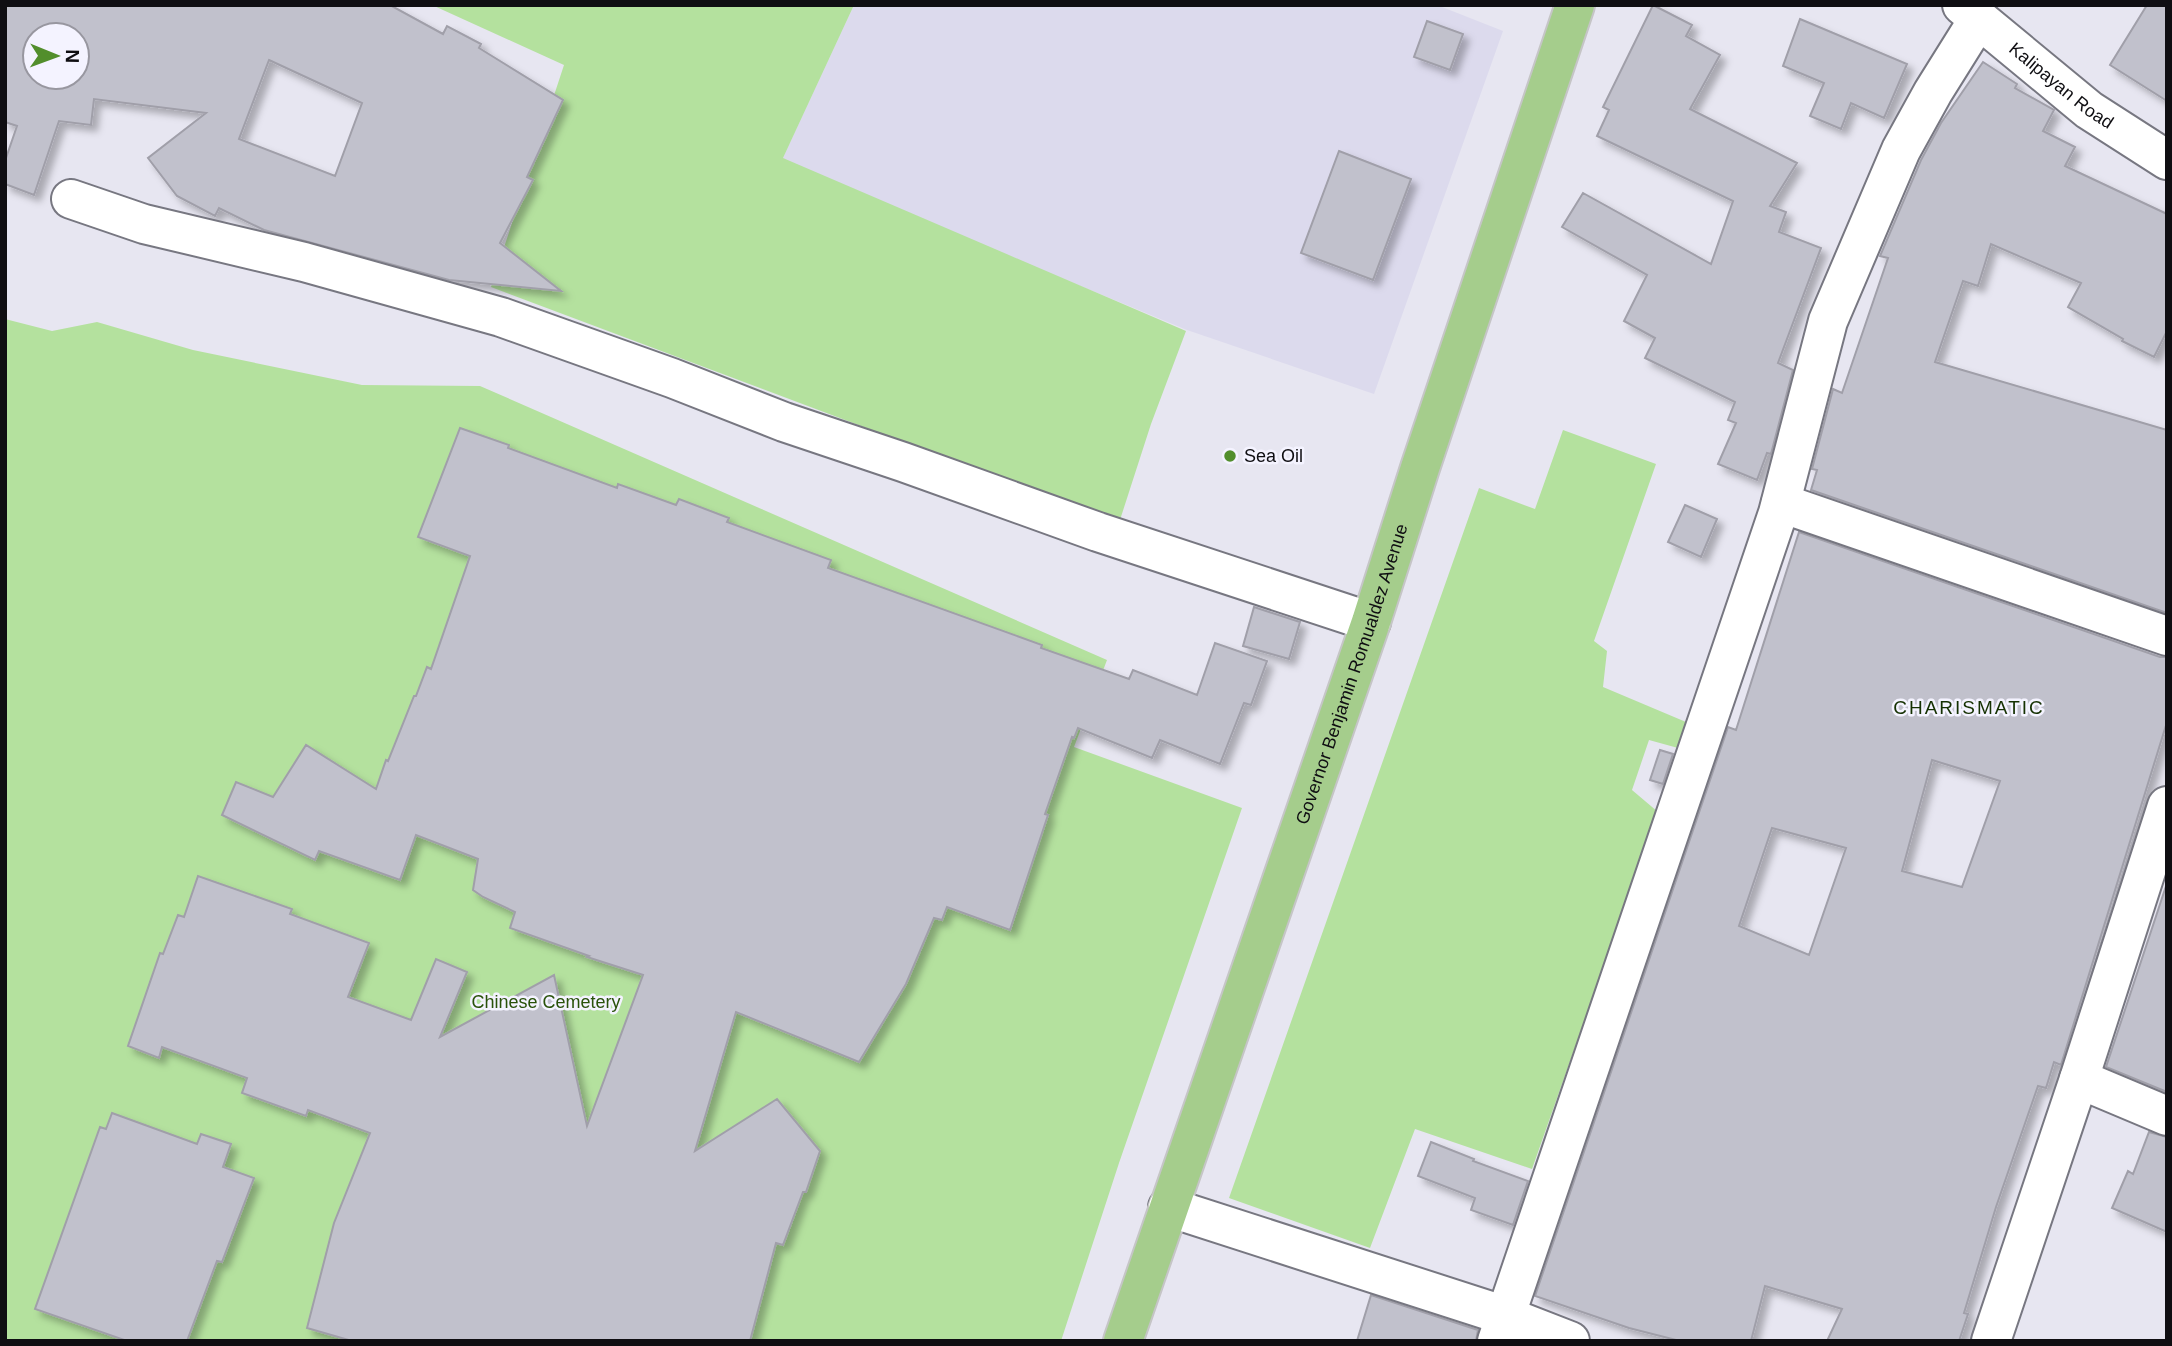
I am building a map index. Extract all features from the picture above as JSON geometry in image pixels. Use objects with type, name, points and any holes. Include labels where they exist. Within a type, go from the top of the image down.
[{"type":"main road","name":"Governor Benjamin Romualdez Avenue","points":[[1123,1341],[1371,622],[1575,5]]},
{"type":"street","points":[[1502,1328],[1781,503],[1828,321],[1901,150],[1933,92],[1970,13]]},
{"type":"street","name":"Kalipayan Road","points":[[1970,13],[2089,110],[2167,160]]},
{"type":"street","points":[[71,199],[144,224],[304,262],[501,317],[672,378],[784,422],[903,461],[1098,532],[1371,622]]},
{"type":"street","points":[[1781,503],[2167,636]]},
{"type":"street","points":[[1990,1341],[2079,1079],[2167,806]]},
{"type":"street","points":[[2079,1079],[2167,1116]]},
{"type":"street","points":[[1168,1207],[1502,1328],[1570,1341]]},
{"type":"shaded area","points":[[854,5],[1437,5],[1503,31],[1374,394],[1187,330],[781,162]]},
{"type":"green space","points":[[432,5],[854,5],[783,158],[1186,331],[1151,424],[1119,523],[491,287],[564,65]]},
{"type":"green space","name":"Chinese Cemetery","points":[[5,319],[52,331],[97,322],[193,350],[362,385],[480,386],[1107,660],[1074,747],[1242,808],[1119,1163],[1061,1341],[5,1341]]},
{"type":"green space","points":[[1563,430],[1656,464],[1594,641],[1607,651],[1603,687],[1686,722],[1678,748],[1649,740],[1632,790],[1658,812],[1532,1169],[1415,1129],[1370,1248],[1229,1198],[1479,488],[1535,509]]},
{"type":"building","points":[[5,5],[390,5],[443,34],[447,26],[481,44],[479,48],[563,100],[527,177],[533,180],[500,243],[561,291],[449,280],[264,230],[219,208],[215,216],[177,196],[148,158],[206,113],[94,99],[91,125],[59,121],[34,195],[5,184],[5,161],[17,126],[5,122]],"holes":[[[269,60],[362,103],[335,176],[239,139]]]},
{"type":"building","points":[[1653,5],[1692,25],[1686,36],[1720,55],[1690,109],[1797,163],[1770,206],[1786,212],[1779,232],[1821,248],[1778,363],[1793,370],[1771,454],[1767,453],[1757,480],[1718,464],[1736,423],[1728,420],[1735,402],[1645,358],[1655,338],[1624,321],[1647,275],[1562,227],[1583,193],[1711,264],[1733,201],[1597,136],[1609,110],[1603,107]]},
{"type":"building","points":[[2147,5],[2167,5],[2167,101],[2110,65]]},
{"type":"building","points":[[1800,19],[1907,64],[1884,118],[1851,103],[1841,129],[1810,116],[1824,83],[1783,66]]},
{"type":"building","points":[[1427,21],[1463,34],[1450,70],[1414,57]]},
{"type":"building","points":[[1983,62],[2017,84],[2015,88],[2054,110],[2043,131],[2075,147],[2065,166],[2167,214],[2167,331],[2154,357],[2122,341],[2123,339],[2068,307],[2081,283],[1991,244],[1978,286],[1963,281],[1935,362],[2167,430],[2167,613],[1811,490],[1817,470],[1812,469],[1833,389],[1842,393],[1888,258],[1880,256],[1921,160],[1941,123]]},
{"type":"building","points":[[1339,151],[1411,179],[1373,280],[1301,253]]},
{"type":"building","name":"Chinese Cemetery","points":[[460,428],[617,488],[618,484],[676,505],[679,499],[729,518],[727,522],[831,560],[828,568],[1129,679],[1133,670],[1197,695],[1215,643],[1267,661],[1251,705],[1244,703],[1220,764],[1160,740],[1152,758],[1078,728],[1074,738],[1072,737],[1045,814],[1048,815],[1010,930],[947,907],[942,920],[934,918],[906,984],[859,1062],[736,1012],[695,1151],[777,1099],[820,1151],[783,1245],[776,1243],[750,1341],[352,1341],[307,1328],[334,1223],[370,1133],[308,1110],[306,1116],[242,1093],[247,1078],[162,1047],[159,1058],[128,1046],[160,953],[163,954],[178,915],[184,917],[198,876],[292,909],[290,914],[369,943],[348,997],[411,1020],[436,959],[467,972],[440,1037],[554,975],[587,1126],[643,975],[510,928],[515,912],[473,890],[478,859],[416,835],[400,880],[319,851],[315,860],[222,815],[236,782],[273,797],[306,745],[376,789],[427,667],[431,669],[470,556],[418,537]]},
{"type":"building","points":[[1685,505],[1717,519],[1701,557],[1668,542]]},
{"type":"building","points":[[1799,532],[2160,657],[2167,657],[2167,722],[2061,1065],[2054,1062],[2046,1088],[2038,1086],[1996,1207],[1964,1313],[1968,1314],[1959,1341],[1827,1341],[1842,1309],[1765,1286],[1751,1341],[1680,1341],[1629,1328],[1535,1296],[1728,727],[1736,730]],"holes":[[[1932,760],[2000,781],[1962,887],[1902,871]],[[1772,828],[1846,848],[1809,955],[1739,926]]]},
{"type":"building","points":[[1254,607],[1300,622],[1289,659],[1243,646]]},
{"type":"building","points":[[1660,750],[1673,754],[1663,784],[1650,780]]},
{"type":"building","points":[[2167,883],[2167,1092],[2106,1067]]},
{"type":"building","points":[[112,1113],[197,1144],[201,1134],[231,1144],[223,1167],[254,1178],[222,1262],[217,1261],[187,1341],[127,1341],[35,1309],[100,1127],[106,1129]]},
{"type":"building","points":[[2149,1132],[2167,1137],[2167,1232],[2112,1208],[2128,1171],[2133,1174]]},
{"type":"building","points":[[1431,1142],[1528,1181],[1513,1225],[1471,1210],[1475,1198],[1418,1176]]},
{"type":"building","points":[[1371,1295],[1478,1330],[1476,1341],[1357,1341]]},
{"type":"place","name":"Sea Oil","points":[[1230,456]]},
{"type":"district","name":"CHARISMATIC","points":[[1969,707]]}]
